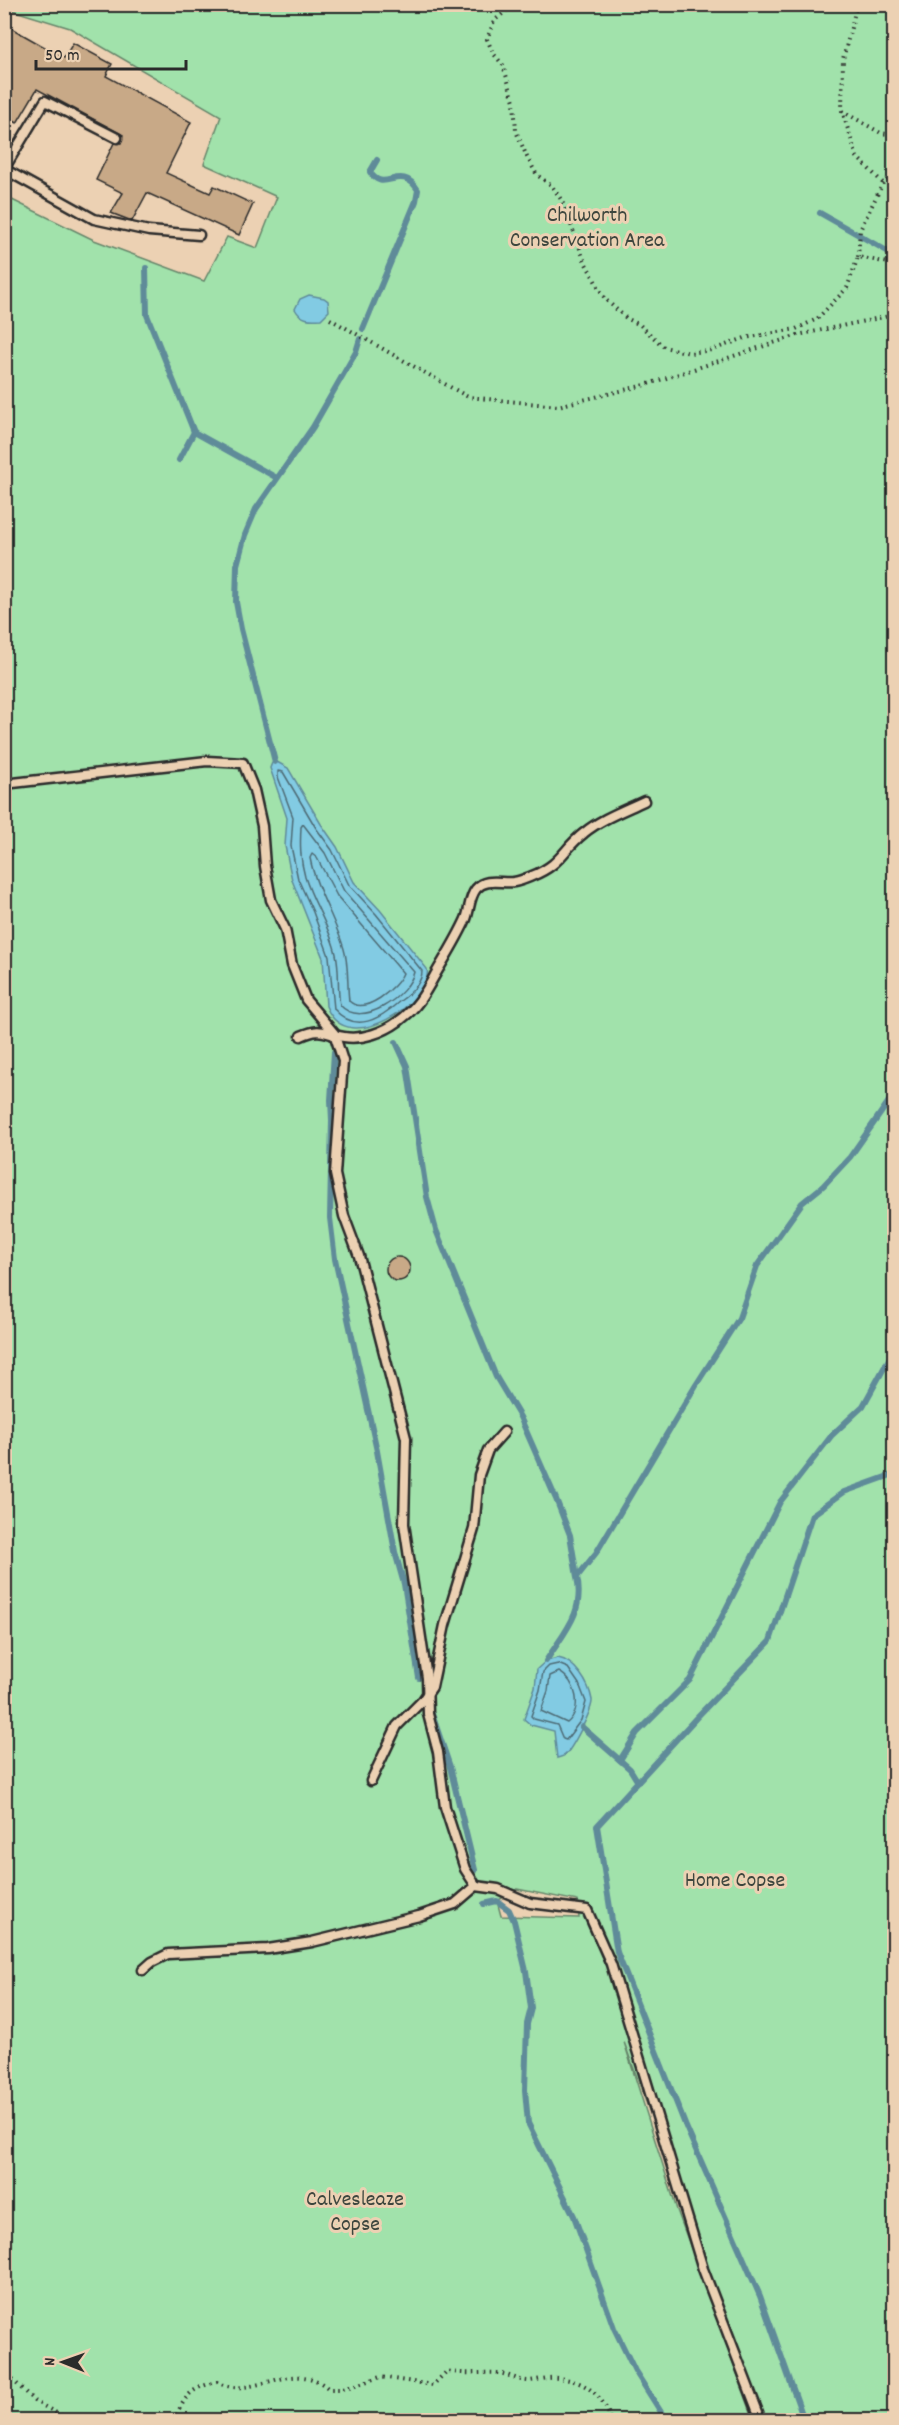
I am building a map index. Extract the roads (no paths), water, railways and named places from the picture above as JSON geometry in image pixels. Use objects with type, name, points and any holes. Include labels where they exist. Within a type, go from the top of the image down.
[{"type":"lane","points":[[117,138],[45,101],[4,169],[94,219],[149,231],[199,235]]},
{"type":"lane","points":[[4,784],[207,761],[243,763],[254,790],[262,826],[265,866],[272,900],[285,929],[292,965],[306,1000],[334,1035],[343,1061],[335,1174],[344,1216],[358,1256],[406,1438],[404,1524],[428,1693],[428,1714],[438,1752],[445,1807],[465,1869],[476,1886]]},
{"type":"lane","points":[[301,1036],[320,1029],[345,1037],[363,1036],[382,1031],[414,1010],[425,996],[459,935],[468,914],[472,895],[477,887],[499,881],[513,883],[554,865],[582,835],[596,825],[644,801]]},
{"type":"lane","points":[[371,1781],[397,1726],[432,1687],[446,1625],[470,1545],[476,1516],[479,1475],[488,1450],[504,1432]]},
{"type":"lane","points":[[143,1970],[152,1962],[168,1954],[268,1949],[312,1942],[398,1922],[455,1904],[476,1886],[498,1889],[530,1903],[587,1910],[611,1964],[703,2269],[761,2421]]},
{"type":"water","points":[[309,295],[328,301],[329,311],[321,319],[306,318],[295,309],[300,299]]},
{"type":"water","points":[[277,762],[288,768],[337,847],[354,882],[380,910],[427,969],[426,981],[417,995],[404,1008],[387,1019],[369,1026],[352,1028],[337,1021],[326,1006],[323,958],[292,880],[285,846],[287,818],[270,768],[272,763]]},
{"type":"water","points":[[558,1658],[570,1663],[580,1674],[588,1687],[592,1700],[586,1720],[572,1745],[565,1755],[557,1758],[554,1731],[531,1725],[524,1719],[535,1688],[537,1669],[546,1661]]},
{"type":"waterway","points":[[363,329],[416,201],[418,190],[405,179],[381,181],[375,178],[370,172],[377,160]]},
{"type":"waterway","points":[[820,213],[894,255]]},
{"type":"waterway","points":[[146,268],[147,315],[194,432],[277,478]]},
{"type":"waterway","points":[[275,762],[241,629],[236,602],[237,565],[245,535],[256,509],[313,427],[356,352],[360,339]]},
{"type":"waterway","points":[[179,460],[194,432]]},
{"type":"waterway","points":[[396,1042],[407,1066],[427,1197],[436,1230],[496,1377],[520,1417],[556,1499],[570,1535],[577,1577]]},
{"type":"waterway","points":[[334,1052],[331,1100],[330,1218],[335,1259],[377,1451],[395,1552],[404,1584],[419,1678]]},
{"type":"waterway","points":[[546,1661],[566,1631],[575,1612],[579,1590],[577,1577],[596,1553],[696,1385],[739,1318],[757,1266],[802,1203],[823,1186],[850,1157],[894,1094]]},
{"type":"waterway","points":[[620,1760],[637,1733],[690,1680],[780,1502],[832,1435],[863,1406],[894,1350]]},
{"type":"waterway","points":[[804,2420],[760,2296],[686,2127],[617,1952],[597,1826],[770,1641],[812,1515],[844,1492],[894,1474]]},
{"type":"waterway","points":[[432,1714],[450,1767],[475,1870]]},
{"type":"waterway","points":[[582,1727],[630,1769],[638,1782]]},
{"type":"waterway","points":[[484,1904],[497,1901],[509,1910],[514,1921],[526,1971],[531,2008],[527,2024],[525,2090],[528,2123],[574,2216],[614,2328],[635,2371],[666,2420]]},
{"type":"park label","name":"Chilworth Conservation Area","points":[[587,226]]},
{"type":"park label","name":"Home Copse","points":[[735,1878]]},
{"type":"park label","name":"Calvesleaze Copse","points":[[355,2210]]}]
